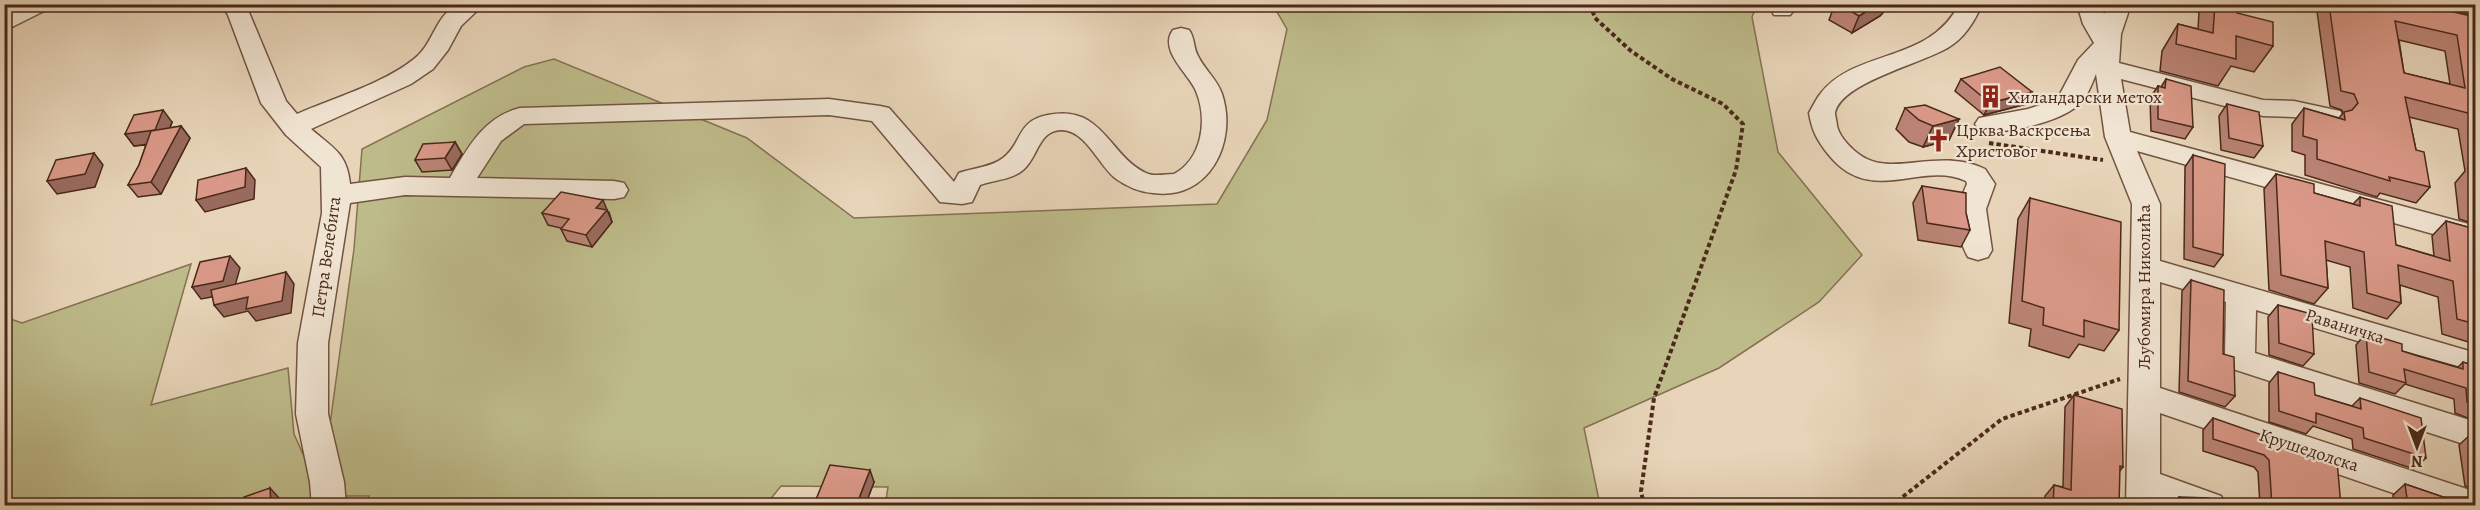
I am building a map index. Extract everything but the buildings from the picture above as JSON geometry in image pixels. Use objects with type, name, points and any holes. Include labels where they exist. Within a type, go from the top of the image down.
[{"type":"street","points":[[4,24],[40,4]]},
{"type":"street","name":"Петра Велебита","points":[[232,4],[240,15],[274,103],[296,129],[334,164],[336,198],[313,355],[312,414],[327,482],[328,506]]},
{"type":"street","points":[[296,129],[306,120],[402,78],[424,64],[436,50],[451,22],[473,4]]},
{"type":"street","points":[[2089,4],[2108,56]]},
{"type":"street","name":"Љубомира Николића","points":[[2120,4],[2111,24],[2108,56],[2123,149],[2139,181],[2146,204],[2143,494]]},
{"type":"street","points":[[2398,5],[2475,26]]},
{"type":"street","points":[[1887,45],[1911,40],[1966,13]]},
{"type":"street","points":[[1966,13],[1954,32],[1938,43],[1840,87],[1825,101],[1821,115],[1823,129],[1833,145],[1847,159],[1860,167],[1878,172],[1957,168],[1980,179],[1981,184],[1971,204],[1970,215],[1978,250]]},
{"type":"street","points":[[459,186],[494,130],[507,120],[520,116],[829,108],[880,114],[950,195],[962,195],[969,179],[1009,167],[1021,156],[1028,137],[1044,124],[1065,122],[1083,127],[1127,174],[1140,184],[1169,184],[1185,181],[1196,172],[1212,145],[1212,109],[1208,90],[1190,67],[1180,47],[1181,35]]},
{"type":"street","points":[[1984,132],[2055,109],[2069,100],[2077,90],[2087,65],[2108,56],[2263,108],[2294,109],[2331,117]]},
{"type":"street","points":[[2123,149],[2475,236]]},
{"type":"street","points":[[336,198],[359,191],[405,186],[614,190]]},
{"type":"street","name":"Раваничка","points":[[2146,267],[2475,365]]},
{"type":"street","points":[[2241,295],[2240,356],[2244,361],[2475,435]]},
{"type":"street","name":"Крушедолска","points":[[2144,383],[2474,506]]},
{"type":"street","points":[[2143,494],[2209,506]]},
{"type":"path","points":[[1590,4],[1595,18],[1630,51],[1672,79],[1723,104],[1743,124],[1736,170],[1686,315],[1654,398],[1641,491],[1644,506]]},
{"type":"path","points":[[1984,132],[2087,159],[2123,149]]},
{"type":"path","points":[[1891,506],[1925,482],[2002,419],[2144,383]]},
{"type":"shaded area","points":[[1273,5],[1757,5],[1752,17],[1778,152],[1862,255],[1819,302],[1719,368],[1584,428],[1600,505],[885,506],[888,487],[781,486],[765,506],[368,505],[369,496],[335,496],[330,454],[330,424],[354,249],[362,149],[524,67],[554,59],[747,138],[854,218],[1217,204],[1267,120],[1287,29]]},
{"type":"shaded area","points":[[191,264],[151,405],[288,368],[294,434],[325,503],[309,506],[5,506],[5,317],[22,323]]},
{"type":"place","name":"Хиландарски метох","points":[[1990,97]]},
{"type":"place","name":"Црква Васкрсења Христовог","points":[[1938,140]]}]
